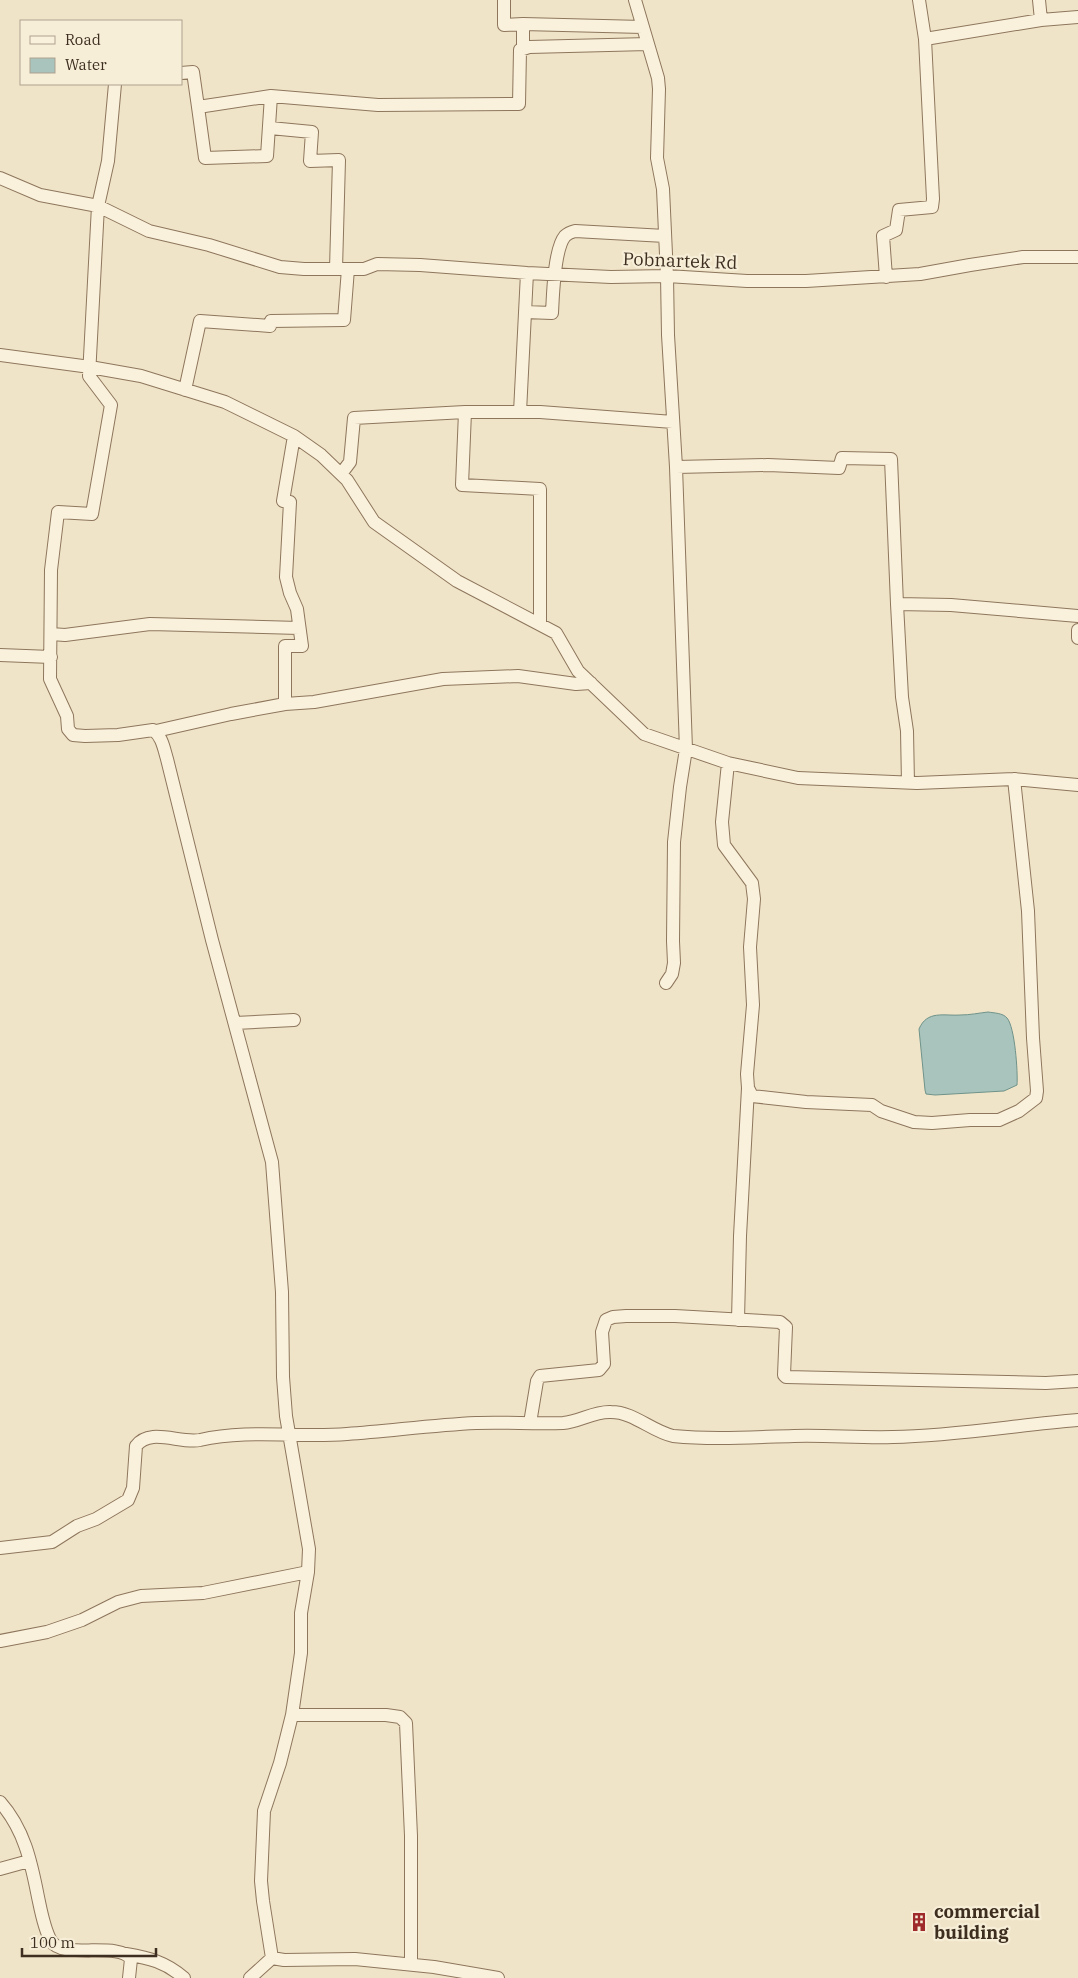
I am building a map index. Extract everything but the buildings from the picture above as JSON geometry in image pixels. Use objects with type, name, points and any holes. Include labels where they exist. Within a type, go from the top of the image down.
[{"type":"street","points":[[504,0],[504,25],[642,26]]},
{"type":"street","points":[[635,0],[658,78],[659,90],[657,158],[663,190],[668,334],[676,467],[686,749],[674,842],[674,963],[672,974],[666,983]]},
{"type":"street","points":[[886,277],[883,236],[896,230],[899,210],[932,207],[933,199],[925,39],[919,0]]},
{"type":"street","points":[[1039,0],[1042,20]]},
{"type":"street","points":[[925,39],[1042,20],[1078,17]]},
{"type":"street","points":[[198,107],[272,96],[378,105],[519,104],[519,64],[520,50],[523,48],[523,24]]},
{"type":"street","points":[[523,48],[648,44]]},
{"type":"street","points":[[182,73],[193,72],[205,158],[267,156],[272,96]]},
{"type":"street","points":[[115,85],[108,161],[98,206],[89,376],[111,404],[92,514],[58,512],[51,570],[50,679],[67,716],[70,732],[85,736],[151,729],[156,731],[285,704],[314,702],[443,679],[518,676],[576,684],[591,683]]},
{"type":"street","points":[[185,390],[200,321],[270,326],[271,321],[344,320],[339,160],[310,161],[312,132],[270,128]]},
{"type":"street","name":"Pobnartek Rd","points":[[0,178],[40,195],[98,206],[149,230],[210,245],[280,267],[364,269],[377,264],[420,265],[610,277],[667,276],[746,281],[806,281],[920,274],[1023,257],[1078,257]]},
{"type":"street","points":[[525,312],[552,313],[555,274],[561,243],[570,232],[665,236]]},
{"type":"street","points":[[520,412],[527,273]]},
{"type":"street","points":[[0,355],[141,376],[225,402],[294,436],[321,455],[348,480],[374,522],[457,581],[556,634],[578,671],[644,734],[728,763],[798,778],[908,783],[1014,779],[1077,789]]},
{"type":"street","points":[[341,474],[350,462],[354,418],[465,412],[520,412],[673,422]]},
{"type":"street","points":[[465,412],[462,485],[540,489],[540,624]]},
{"type":"street","points":[[285,704],[285,646],[302,646],[297,609],[286,577],[290,502],[283,501],[294,436]]},
{"type":"street","points":[[676,467],[768,465],[840,468],[840,460],[842,458],[890,459],[902,697],[907,731],[908,783]]},
{"type":"street","points":[[897,604],[970,606],[1078,616]]},
{"type":"street","points":[[51,634],[65,635],[150,624],[300,628]]},
{"type":"street","points":[[1078,630],[1078,638]]},
{"type":"street","points":[[0,654],[51,656]]},
{"type":"street","points":[[156,731],[167,758],[234,1023],[272,1162],[282,1292],[282,1377],[289,1436],[304,1524],[308,1536],[308,1572],[301,1613],[301,1653],[292,1715],[280,1764],[264,1811],[262,1901],[272,1958]]},
{"type":"street","points":[[728,763],[722,822],[724,845],[752,883],[754,898],[750,947],[753,1005],[749,1048],[740,1236],[738,1320]]},
{"type":"street","points":[[748,1088],[752,1096],[761,1098],[872,1105],[881,1111],[914,1122],[932,1123],[999,1120],[1019,1111],[1036,1098],[1038,1091],[1033,1038],[1028,911],[1014,779]]},
{"type":"street","points":[[234,1023],[294,1020]]},
{"type":"street","points":[[530,1423],[537,1382],[540,1376],[598,1370],[604,1364],[602,1332],[606,1320],[626,1316],[675,1316],[784,1324],[786,1326],[784,1375],[786,1377],[1078,1381]]},
{"type":"street","points":[[0,1548],[52,1542],[77,1526],[96,1519],[128,1500],[133,1488],[136,1446],[144,1438],[193,1440],[245,1433],[289,1436],[345,1434],[474,1423],[566,1422],[603,1412],[628,1414],[656,1430],[673,1436],[738,1439],[796,1436],[893,1437],[1078,1420]]},
{"type":"street","points":[[0,1641],[47,1632],[82,1620],[118,1602],[140,1596],[204,1593],[308,1572]]},
{"type":"street","points":[[292,1715],[386,1715],[400,1717],[406,1723],[411,1836],[411,1964]]},
{"type":"street","points":[[0,1802],[12,1815],[20,1830],[42,1915],[52,1941],[57,1947],[100,1950],[161,1962],[184,1978]]},
{"type":"street","points":[[0,1869],[29,1861]]},
{"type":"street","points":[[126,1954],[131,1959],[129,1978]]},
{"type":"street","points":[[272,1958],[284,1960],[355,1959],[450,1969],[498,1978]]},
{"type":"street","points":[[250,1978],[272,1958]]},
{"type":"water","points":[[988,1012],[1003,1015],[1010,1023],[1015,1050],[1017,1085],[1004,1091],[926,1094],[919,1029],[922,1023],[931,1016],[936,1015],[964,1015]]},
{"type":"place","name":"commercial building","points":[[919,1922]]}]
